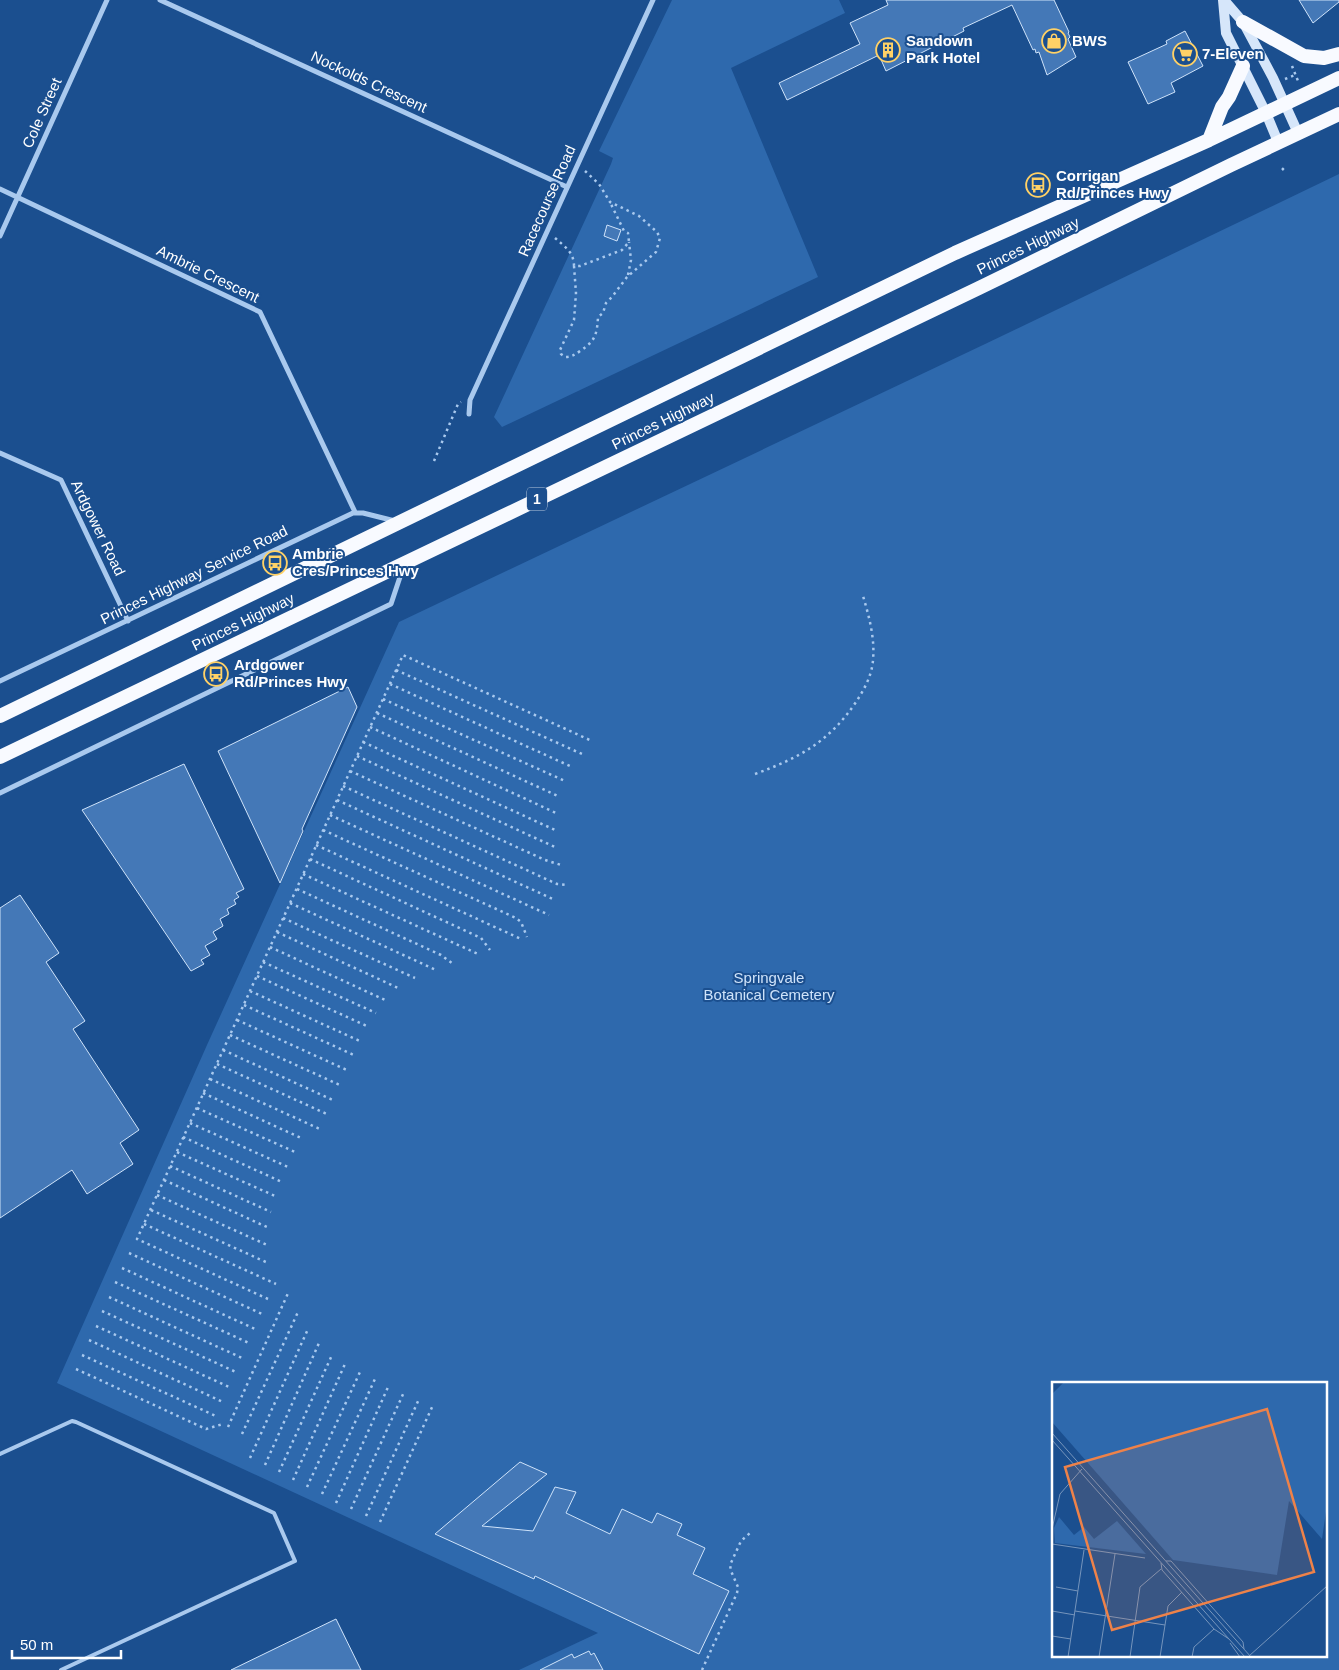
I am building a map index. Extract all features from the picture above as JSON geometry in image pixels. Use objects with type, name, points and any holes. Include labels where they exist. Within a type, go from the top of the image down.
[{"type":"highway","points":[[1243,22],[1304,56],[1324,58],[1339,54]]},
{"type":"highway","points":[[1209,140],[1222,106],[1229,97],[1243,66]]},
{"type":"highway","name":"Princes Highway","points":[[0,716],[402,523],[955,253],[1209,140],[1339,78]]},
{"type":"highway","name":"Princes Highway","points":[[0,756],[961,297],[1339,114]]},
{"type":"main road","points":[[1223,0],[1243,22],[1298,133]]},
{"type":"main road","points":[[1223,0],[1226,33],[1266,113],[1278,142]]},
{"type":"street","name":"Cole Street","points":[[0,236],[107,0]]},
{"type":"street","name":"Nockolds Crescent","points":[[160,0],[567,187]]},
{"type":"street","name":"Racecourse Road","points":[[469,414],[470,400],[653,0]]},
{"type":"street","name":"Ambrie Crescent","points":[[0,189],[260,312],[356,512]]},
{"type":"street","name":"Ardgower Road","points":[[0,453],[60,480],[128,620]]},
{"type":"street","points":[[356,512],[402,523]]},
{"type":"street","name":"Princes Highway Service Road","points":[[0,681],[356,512]]},
{"type":"street","points":[[0,793],[391,604],[405,562]]},
{"type":"lane","points":[[0,1454],[72,1421],[76,1422],[274,1513],[295,1561],[61,1670]]},
{"type":"path","points":[[1295,60],[1292,67],[1298,81]]},
{"type":"path","points":[[1282,81],[1295,75]]},
{"type":"path","points":[[577,163],[599,184],[624,231],[628,233],[631,260],[627,277]]},
{"type":"path","points":[[1282,170],[1286,166]]},
{"type":"path","points":[[547,231],[573,256],[576,292],[574,320],[560,350],[565,358],[575,355],[592,342],[597,330],[598,317],[603,312],[606,303],[627,277],[656,252],[660,238],[658,232],[639,216],[610,202]]},
{"type":"path","points":[[574,266],[580,266],[622,250],[629,242]]},
{"type":"path","points":[[434,461],[458,404],[462,400]]},
{"type":"path","points":[[755,774],[802,754],[819,744],[834,731],[861,694],[872,669],[873,658],[870,620],[863,596]]},
{"type":"path","points":[[268,1299],[137,1239],[403,655],[592,742]]},
{"type":"path","points":[[396,670],[582,754]]},
{"type":"path","points":[[390,684],[572,767]]},
{"type":"path","points":[[383,698],[565,781]]},
{"type":"path","points":[[376,713],[560,797]]},
{"type":"path","points":[[370,728],[556,813]]},
{"type":"path","points":[[363,742],[555,830]]},
{"type":"path","points":[[357,756],[557,848]]},
{"type":"path","points":[[350,771],[545,860],[561,865]]},
{"type":"path","points":[[343,786],[557,884],[567,885]]},
{"type":"path","points":[[337,800],[555,900]]},
{"type":"path","points":[[330,815],[549,915]]},
{"type":"path","points":[[323,830],[516,918],[521,922],[527,936]]},
{"type":"path","points":[[316,845],[521,939]]},
{"type":"path","points":[[310,860],[481,938],[490,950]]},
{"type":"path","points":[[303,874],[478,954]]},
{"type":"path","points":[[297,889],[441,955],[453,964]]},
{"type":"path","points":[[290,904],[436,970]]},
{"type":"path","points":[[284,918],[415,978]]},
{"type":"path","points":[[277,932],[398,988]]},
{"type":"path","points":[[270,947],[385,1000]]},
{"type":"path","points":[[263,962],[376,1013]]},
{"type":"path","points":[[257,976],[368,1028]]},
{"type":"path","points":[[250,991],[362,1042]]},
{"type":"path","points":[[244,1005],[356,1056]]},
{"type":"path","points":[[237,1020],[349,1071]]},
{"type":"path","points":[[230,1035],[342,1086]]},
{"type":"path","points":[[224,1050],[335,1101]]},
{"type":"path","points":[[217,1064],[328,1115]]},
{"type":"path","points":[[210,1079],[322,1130]]},
{"type":"path","points":[[203,1093],[301,1138]]},
{"type":"path","points":[[197,1108],[295,1152]]},
{"type":"path","points":[[190,1122],[288,1167]]},
{"type":"path","points":[[184,1137],[282,1182]]},
{"type":"path","points":[[177,1152],[275,1196]]},
{"type":"path","points":[[170,1166],[271,1212]]},
{"type":"path","points":[[164,1180],[269,1228]]},
{"type":"path","points":[[157,1195],[267,1245]]},
{"type":"path","points":[[151,1210],[268,1263]]},
{"type":"path","points":[[144,1224],[276,1284]]},
{"type":"path","points":[[129,1253],[262,1314]]},
{"type":"path","points":[[122,1268],[256,1329]]},
{"type":"path","points":[[115,1282],[249,1343]]},
{"type":"path","points":[[228,1427],[289,1291]]},
{"type":"path","points":[[109,1297],[242,1358]]},
{"type":"path","points":[[102,1311],[236,1372]]},
{"type":"path","points":[[242,1434],[298,1312]]},
{"type":"path","points":[[96,1326],[230,1387]]},
{"type":"path","points":[[250,1458],[308,1329]]},
{"type":"path","points":[[89,1340],[223,1402]]},
{"type":"path","points":[[264,1465],[319,1343]]},
{"type":"path","points":[[279,1472],[332,1354]]},
{"type":"path","points":[[82,1355],[218,1417]]},
{"type":"path","points":[[293,1480],[345,1364]]},
{"type":"path","points":[[76,1369],[206,1429],[223,1424]]},
{"type":"path","points":[[307,1487],[360,1372]]},
{"type":"path","points":[[322,1494],[374,1379]]},
{"type":"path","points":[[336,1502],[389,1385]]},
{"type":"path","points":[[351,1509],[404,1392]]},
{"type":"path","points":[[366,1516],[419,1399]]},
{"type":"path","points":[[380,1522],[433,1405]]},
{"type":"path","points":[[702,1670],[737,1593],[738,1587],[730,1564],[741,1541],[750,1533]]},
{"type":"green space","points":[[672,0],[839,0],[845,13],[731,68],[818,277],[502,427],[494,417],[611,164],[613,158],[599,151]]},
{"type":"green space","name":"Springvale Botanical Cemetery","points":[[1339,174],[1339,1670],[519,1670],[598,1633],[57,1383],[207,1045],[399,622]]},
{"type":"building","name":"Sandown Park Hotel","points":[[886,0],[1054,0],[1069,32],[1070,37],[1068,39],[1076,57],[1047,75],[1039,52],[1036,53],[1035,49],[1033,50],[1012,5],[963,28],[964,31],[886,71],[879,55],[787,100],[779,83],[860,44],[850,23],[888,5]]},
{"type":"building","points":[[1299,0],[1339,0],[1339,2],[1313,23]]},
{"type":"building","points":[[1185,31],[1203,66],[1171,83],[1175,92],[1148,104],[1128,62],[1167,44],[1166,41]]},
{"type":"building","points":[[607,225],[621,230],[617,241],[604,236]]},
{"type":"building","points":[[348,687],[357,707],[280,883],[218,751]]},
{"type":"building","points":[[184,764],[244,889],[236,893],[239,897],[234,900],[236,904],[227,909],[229,914],[220,919],[223,926],[213,932],[217,939],[205,946],[210,955],[201,960],[204,964],[191,971],[82,810]]},
{"type":"building","points":[[20,895],[59,953],[46,962],[85,1021],[73,1029],[139,1130],[120,1143],[133,1164],[87,1194],[72,1170],[0,1218],[0,908]]},
{"type":"building","points":[[520,1462],[547,1474],[482,1526],[533,1531],[555,1487],[576,1492],[566,1513],[610,1534],[622,1509],[652,1523],[657,1513],[682,1524],[677,1535],[705,1548],[693,1574],[729,1591],[699,1654],[535,1576],[534,1579],[435,1534]]},
{"type":"building","points":[[336,1619],[361,1670],[231,1670]]},
{"type":"building","points":[[589,1651],[591,1655],[594,1653],[603,1670],[540,1670],[572,1654],[574,1658]]},
{"type":"place","name":"BWS","points":[[1054,41]]},
{"type":"place","name":"Sandown Park Hotel","points":[[888,50]]},
{"type":"place","name":"7-Eleven","points":[[1185,54]]},
{"type":"place","name":"Corrigan Rd/Princes Hwy","points":[[1038,185]]},
{"type":"place","name":"Ambrie Cres/Princes Hwy","points":[[275,563]]},
{"type":"place","name":"Ardgower Rd/Princes Hwy","points":[[216,674]]}]
